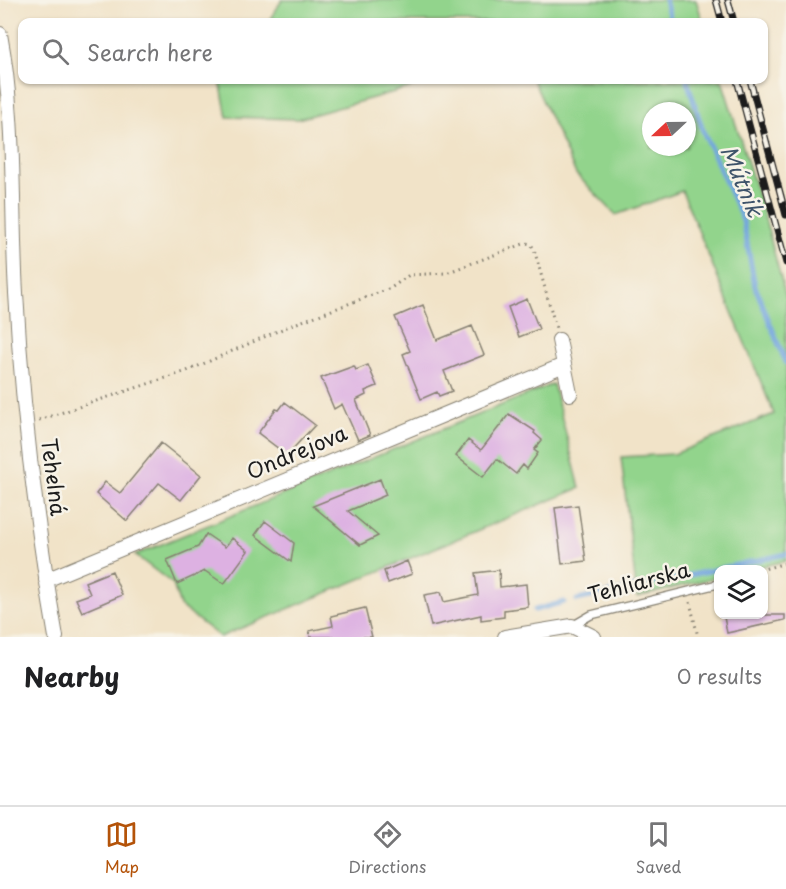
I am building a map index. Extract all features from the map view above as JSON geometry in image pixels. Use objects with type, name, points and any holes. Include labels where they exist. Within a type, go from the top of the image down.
[{"type":"street","name":"Tehelná","points":[[0,34],[9,102],[16,293],[26,425],[46,580],[56,637]]},
{"type":"street","points":[[559,340],[570,394]]},
{"type":"street","name":"Ondrejova","points":[[46,580],[564,365]]},
{"type":"street","name":"Tehliarska","points":[[505,637],[572,626],[594,637]]},
{"type":"lane","name":"Tehliarska","points":[[572,626],[591,615],[714,585]]},
{"type":"path","points":[[26,425],[180,374],[289,326],[391,288],[409,275],[446,273],[526,243],[531,244],[534,249],[559,340]]},
{"type":"path","points":[[768,568],[786,563]]},
{"type":"path","points":[[687,592],[698,637]]},
{"type":"green space","points":[[282,0],[696,0],[702,18],[271,18]]},
{"type":"green space","points":[[221,84],[423,84],[298,119],[227,117]]},
{"type":"green space","points":[[535,84],[723,84],[763,211],[786,297],[786,561],[768,565],[714,565],[714,578],[637,597],[621,457],[674,454],[774,414],[682,191],[616,215],[576,174]]},
{"type":"green space","points":[[553,384],[580,488],[220,637],[180,606],[173,584],[135,555]]},
{"type":"building","points":[[527,299],[539,329],[519,337],[508,307]]},
{"type":"building","points":[[423,305],[437,340],[472,326],[484,355],[444,371],[452,391],[439,396],[437,392],[421,399],[403,354],[410,351],[395,317]]},
{"type":"building","points":[[368,365],[377,386],[365,391],[366,395],[356,400],[370,435],[358,440],[342,404],[334,409],[321,378],[354,366],[356,370]]},
{"type":"building","points":[[285,402],[315,425],[287,455],[258,433],[276,409],[279,410]]},
{"type":"building","points":[[509,414],[535,431],[534,433],[542,440],[534,450],[538,453],[527,469],[523,465],[516,474],[497,459],[483,477],[456,456],[468,440],[481,450]]},
{"type":"building","points":[[161,443],[201,475],[181,500],[159,483],[127,521],[96,494],[105,482],[120,493]]},
{"type":"building","points":[[380,479],[386,495],[348,511],[378,536],[360,545],[313,506]]},
{"type":"building","points":[[578,505],[586,561],[562,564],[555,508]]},
{"type":"building","points":[[265,521],[294,543],[291,562],[255,535]]},
{"type":"building","points":[[206,534],[225,547],[232,538],[248,551],[224,584],[205,571],[177,584],[167,560],[198,547]]},
{"type":"building","points":[[407,561],[412,574],[388,583],[384,571]]},
{"type":"building","points":[[499,570],[500,587],[526,584],[528,607],[504,610],[504,617],[481,620],[481,615],[431,626],[424,595],[441,592],[444,602],[478,595],[475,573]]},
{"type":"building","points":[[112,571],[122,595],[82,612],[76,599],[90,594],[85,582]]},
{"type":"building","points":[[365,608],[372,637],[310,637],[309,631],[333,626],[331,616]]},
{"type":"building","points":[[768,615],[785,615],[785,620],[727,633],[724,619],[768,619]]},
{"type":"waterway","name":"Mútnik","points":[[665,0],[670,18]]},
{"type":"waterway","name":"Mútnik","points":[[688,84],[703,131],[743,221],[755,286],[786,363]]},
{"type":"waterway","name":"Mútnik","points":[[577,600],[786,554]]},
{"type":"waterway","name":"Mútnik","points":[[535,610],[564,602]]},
{"type":"railway","points":[[716,0],[721,18]]},
{"type":"railway","points":[[728,0],[733,18]]},
{"type":"railway","points":[[738,84],[786,263]]},
{"type":"railway","points":[[751,84],[786,215]]}]
